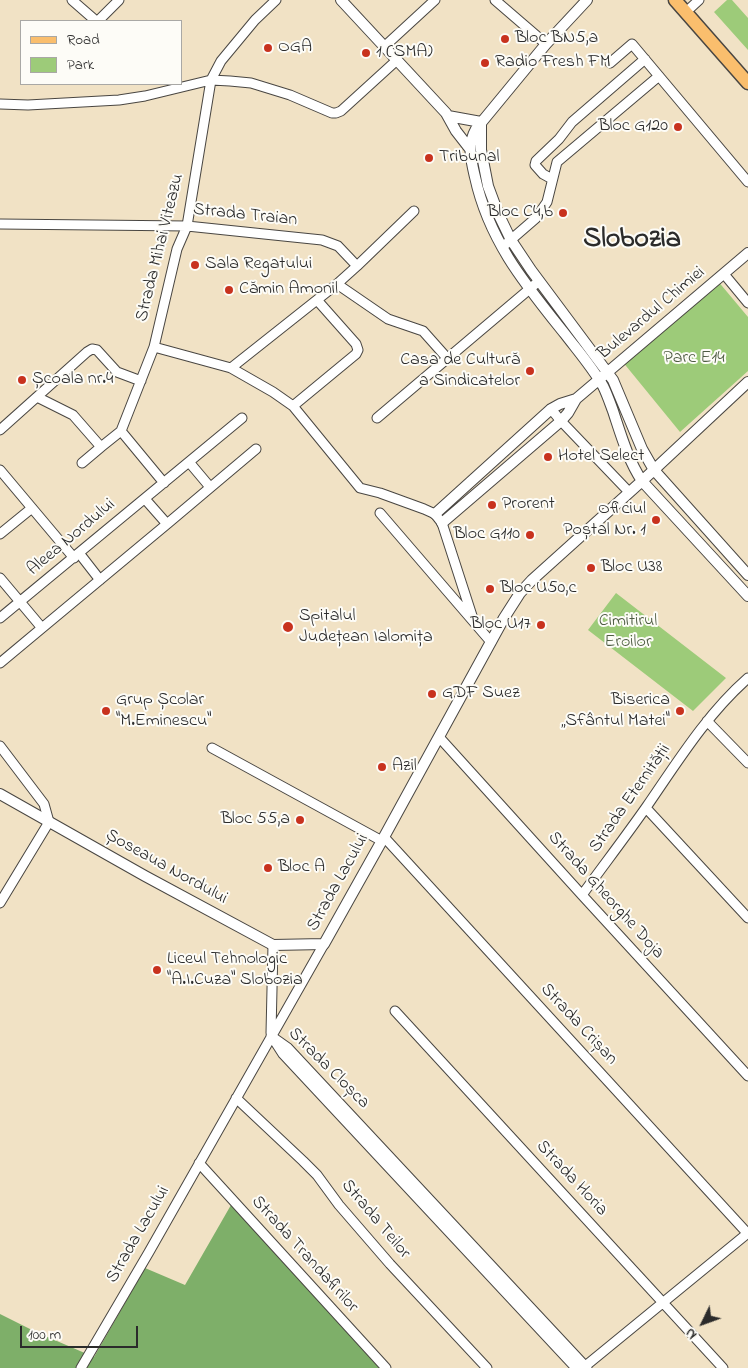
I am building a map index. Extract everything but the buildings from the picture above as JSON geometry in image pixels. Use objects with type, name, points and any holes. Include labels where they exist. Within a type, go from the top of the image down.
[{"type":"main road","points":[[675,0],[748,83]]},
{"type":"street","points":[[72,0],[96,20]]},
{"type":"street","points":[[98,20],[119,0]]},
{"type":"street","name":"Strada Mihai Viteazu","points":[[121,431],[154,347],[177,249],[187,226],[212,80],[221,61],[255,20],[276,0]]},
{"type":"street","points":[[341,0],[448,116],[456,131],[470,149]]},
{"type":"street","points":[[385,46],[435,0]]},
{"type":"street","points":[[495,0],[546,44]]},
{"type":"street","points":[[587,0],[546,44],[481,122],[472,137],[470,149],[472,165],[482,203],[501,247],[529,289],[599,380],[631,462],[642,481],[748,596]]},
{"type":"street","points":[[686,12],[699,0]]},
{"type":"street","points":[[610,63],[632,44],[748,182]]},
{"type":"street","points":[[552,179],[540,171],[534,163],[559,139],[572,122],[645,59]]},
{"type":"street","points":[[182,84],[212,80],[251,83],[290,95],[336,113],[341,111],[397,60]]},
{"type":"street","points":[[501,247],[536,218],[547,202],[557,162],[659,76]]},
{"type":"street","points":[[0,104],[28,106],[98,102],[145,96],[163,87],[177,85]]},
{"type":"street","points":[[448,116],[481,122]]},
{"type":"street","points":[[481,122],[481,150],[488,186],[511,240],[539,281],[608,373],[616,386],[642,449],[654,470],[748,575]]},
{"type":"street","points":[[231,368],[337,284],[414,211]]},
{"type":"street","name":"Strada Traian","points":[[0,224],[187,226],[330,242],[344,251],[357,266]]},
{"type":"street","name":"Bulevardul Chimiei","points":[[442,523],[560,421],[576,399],[748,254]]},
{"type":"street","points":[[724,274],[748,303]]},
{"type":"street","points":[[377,418],[539,281]]},
{"type":"street","points":[[337,284],[388,319],[423,331],[447,358]]},
{"type":"street","points":[[293,406],[356,354],[358,350],[356,344],[317,300]]},
{"type":"street","points":[[154,347],[231,368],[273,392],[293,406],[360,488],[435,514],[442,523],[474,622]]},
{"type":"street","points":[[0,430],[92,349],[97,350],[117,372],[141,382]]},
{"type":"street","name":"Strada Lacului","points":[[81,1368],[324,944],[507,612],[532,580],[748,382]]},
{"type":"street","points":[[37,397],[73,415],[101,447]]},
{"type":"street","name":"Bulevardul Chimiei","points":[[435,514],[551,410],[560,404],[576,399]]},
{"type":"street","points":[[551,410],[629,492]]},
{"type":"street","name":"Aleea Nordului","points":[[0,618],[242,418]]},
{"type":"street","points":[[82,463],[121,431],[164,482]]},
{"type":"street","points":[[0,663],[256,449]]},
{"type":"street","points":[[189,462],[210,487]]},
{"type":"street","points":[[0,470],[3,481],[32,508],[100,580]]},
{"type":"street","points":[[145,499],[167,524]]},
{"type":"street","points":[[0,534],[32,508]]},
{"type":"street","points":[[380,513],[491,642]]},
{"type":"street","points":[[0,578],[42,628]]},
{"type":"street","name":"Strada Eternității","points":[[582,895],[708,721],[732,692],[748,678]]},
{"type":"street","points":[[708,721],[748,763]]},
{"type":"street","name":"Strada Gheorghe Doja","points":[[439,737],[748,1076]]},
{"type":"street","name":"Strada Crișan","points":[[212,748],[383,839],[748,1234]]},
{"type":"street","points":[[0,903],[49,822],[44,804],[1,752]]},
{"type":"street","name":"Șoseaua Nordului","points":[[0,794],[272,945],[324,944]]},
{"type":"street","points":[[646,808],[748,918]]},
{"type":"street","points":[[271,1036],[272,945]]},
{"type":"street","name":"Strada Horia","points":[[395,1011],[723,1368]]},
{"type":"street","name":"Strada Cloșca","points":[[271,1036],[288,1048],[585,1367]]},
{"type":"street","name":"Strada Cloșca","points":[[271,1036],[283,1054],[576,1368]]},
{"type":"street","name":"Strada Teilor","points":[[236,1098],[313,1170],[339,1205],[390,1264],[487,1368]]},
{"type":"street","name":"Strada Trandafirilor","points":[[199,1163],[386,1368]]},
{"type":"street","points":[[585,1367],[748,1234]]},
{"type":"green space","points":[[727,0],[732,0],[748,18],[748,50],[714,12]]},
{"type":"green space","name":"Parc E14","points":[[717,280],[748,317],[748,371],[680,432],[622,361]]},
{"type":"green space","name":"Cimitirul Eroilor","points":[[616,593],[726,678],[693,711],[588,630]]},
{"type":"green space","points":[[231,1205],[380,1368],[0,1368],[0,1314],[94,1357],[145,1268],[185,1285]]},
{"type":"place","name":"Bloc BN5,a","points":[[505,39]]},
{"type":"place","name":"OGA","points":[[268,48]]},
{"type":"place","name":"1 (SMA)","points":[[366,53]]},
{"type":"place","name":"Radio Fresh FM","points":[[485,63]]},
{"type":"place","name":"Bloc G120","points":[[678,127]]},
{"type":"place","name":"Tribunal","points":[[429,158]]},
{"type":"place","name":"Bloc C4,b","points":[[563,213]]},
{"type":"place","name":"Sala Regatului","points":[[195,265]]},
{"type":"place","name":"Cămin Amonil","points":[[229,290]]},
{"type":"place","name":"Casa de Cultură a Sindicatelor","points":[[530,371]]},
{"type":"place","name":"Școala nr.4","points":[[22,380]]},
{"type":"place","name":"Hotel Select","points":[[548,457]]},
{"type":"place","name":"Prorent","points":[[492,505]]},
{"type":"place","name":"Oficiul Poștal Nr. 1","points":[[656,520]]},
{"type":"place","name":"Bloc G110","points":[[530,535]]},
{"type":"place","name":"Bloc U38","points":[[591,568]]},
{"type":"place","name":"Bloc U50,c","points":[[490,589]]},
{"type":"place","name":"Bloc U17","points":[[541,625]]},
{"type":"place","name":"Spitalul Județean Ialomița","points":[[288,627]]},
{"type":"place","name":"GDF Suez","points":[[432,694]]},
{"type":"place","name":"Grup Școlar \"M.Eminescu\"","points":[[106,711]]},
{"type":"place","name":"Biserica „Sfântul Matei\"","points":[[680,711]]},
{"type":"place","name":"Azil","points":[[382,767]]},
{"type":"place","name":"Bloc 55,a","points":[[300,820]]},
{"type":"place","name":"Bloc A","points":[[268,868]]},
{"type":"place","name":"Liceul Tehnologic \"A.I.Cuza\" Slobozia","points":[[157,970]]},
{"type":"district","name":"Slobozia","points":[[632,241]]}]
